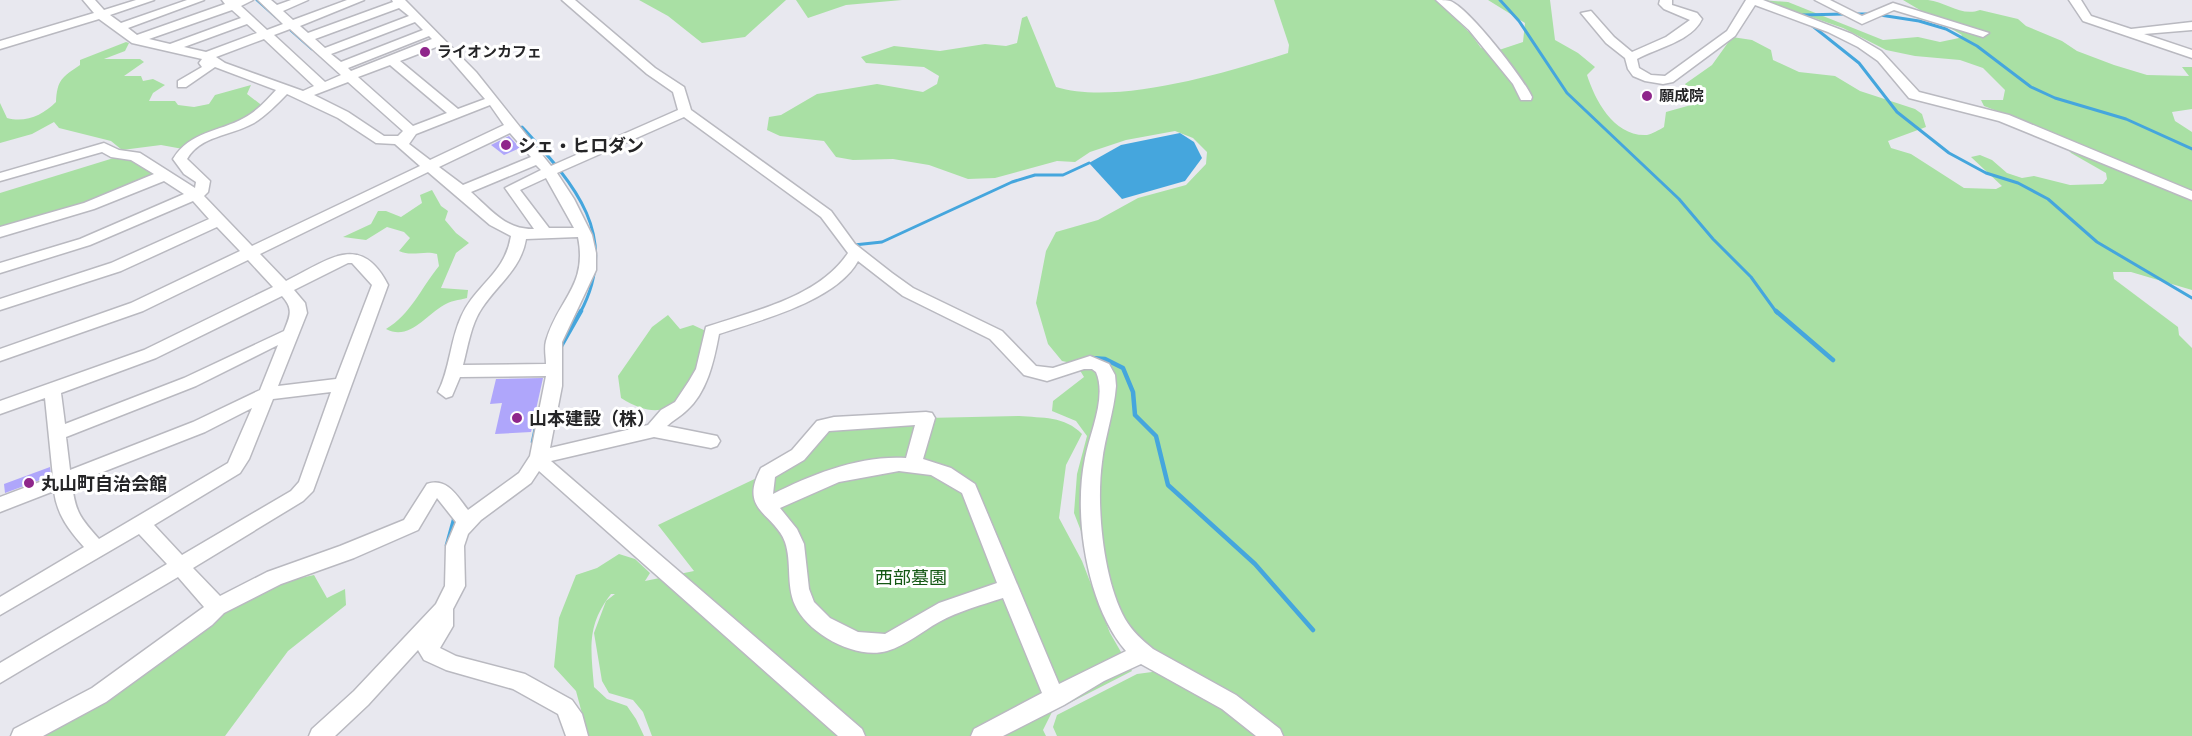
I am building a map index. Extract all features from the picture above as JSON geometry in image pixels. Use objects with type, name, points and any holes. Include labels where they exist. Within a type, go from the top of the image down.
[{"type":"street","points":[[89,0],[102,15],[136,40],[209,57],[221,66],[303,95],[343,115],[381,140],[406,136],[493,100]]},
{"type":"street","points":[[0,45],[148,0]]},
{"type":"street","points":[[118,28],[198,0]]},
{"type":"street","points":[[136,40],[230,2],[247,0]]},
{"type":"street","points":[[264,0],[344,72],[406,136]]},
{"type":"street","points":[[275,10],[302,0]]},
{"type":"street","points":[[183,84],[209,68],[205,63],[209,57],[358,0]]},
{"type":"street","points":[[568,0],[651,71],[679,90],[685,112],[826,214],[856,252],[908,292],[996,335],[1005,341],[1016,360],[1038,374],[1058,373],[1082,363],[1095,363],[1102,367],[1107,374],[1108,388],[1093,461],[1089,503],[1090,525],[1110,609],[1122,632],[1141,654],[1229,702],[1272,736]]},
{"type":"street","points":[[1442,0],[1475,26],[1486,44],[1521,83],[1526,97]]},
{"type":"street","points":[[1631,57],[1649,47],[1670,40],[1695,22],[1696,19],[1693,16],[1668,7],[1665,4],[1666,0]]},
{"type":"street","points":[[1587,13],[1610,40],[1631,57],[1632,67],[1640,75],[1651,79],[1669,79],[1731,33],[1753,0],[1786,14],[1829,27],[1850,37],[1886,62],[1904,88],[1914,95],[2004,118],[2192,196]]},
{"type":"street","points":[[1821,0],[1862,20],[1893,6],[1983,33]]},
{"type":"street","points":[[2075,0],[2087,18],[2192,54]]},
{"type":"street","points":[[230,2],[323,87]]},
{"type":"street","points":[[306,38],[400,2],[417,17],[493,100],[511,123],[511,127],[521,134],[549,172],[583,232],[590,261],[588,270],[554,342],[555,369],[539,457],[525,478],[513,489],[466,521],[455,546],[455,586],[443,610],[361,698],[320,736]]},
{"type":"street","points":[[321,53],[417,17]]},
{"type":"street","points":[[171,48],[249,19]]},
{"type":"street","points":[[2133,34],[2144,30],[2192,26]]},
{"type":"street","points":[[344,72],[391,59],[435,36]]},
{"type":"street","points":[[303,95],[323,87],[344,72],[435,36]]},
{"type":"street","points":[[391,59],[456,114]]},
{"type":"street","points":[[0,268],[95,238],[194,194],[203,188],[203,181],[189,171],[180,159],[183,150],[251,119],[285,88]]},
{"type":"street","points":[[540,234],[542,229],[512,188],[685,112]]},
{"type":"street","points":[[0,355],[137,307],[511,127]]},
{"type":"street","points":[[406,136],[402,145],[461,191],[495,222],[519,234],[583,232]]},
{"type":"street","points":[[0,177],[104,147],[116,154],[135,156],[194,194],[297,303],[299,313],[240,459],[234,468],[0,607]]},
{"type":"street","points":[[461,191],[538,159]]},
{"type":"street","points":[[0,232],[89,206],[165,175]]},
{"type":"street","points":[[0,305],[116,267],[219,220]]},
{"type":"street","points":[[446,392],[450,388],[469,315],[508,272],[518,249],[519,234]]},
{"type":"street","points":[[654,430],[667,415],[681,406],[695,385],[704,369],[712,332],[789,303],[834,278],[843,271],[856,252]]},
{"type":"street","points":[[0,408],[150,354],[346,258],[356,258],[376,277],[380,285],[342,384],[307,486],[297,496],[0,674]]},
{"type":"street","points":[[58,433],[190,382],[273,340],[290,335]]},
{"type":"street","points":[[453,372],[480,368],[518,374],[555,369]]},
{"type":"street","points":[[0,505],[199,427],[266,394],[342,384]]},
{"type":"street","points":[[52,389],[65,504],[72,521],[98,550]]},
{"type":"street","points":[[913,465],[926,418],[834,423],[823,426],[798,455],[767,473],[764,485],[766,507],[786,527],[794,541],[799,588],[805,604],[816,618],[830,629],[852,640],[872,644],[888,642],[905,635],[946,609],[1007,588]]},
{"type":"street","points":[[539,457],[654,430],[711,441]]},
{"type":"street","points":[[539,457],[544,466],[854,736]]},
{"type":"street","points":[[766,507],[812,483],[843,474],[913,465],[955,477],[969,489],[1048,686],[1057,698]]},
{"type":"street","points":[[22,736],[99,695],[205,619],[217,607],[274,578],[347,552],[411,525],[433,489],[442,491],[466,521]]},
{"type":"street","points":[[142,524],[217,607]]},
{"type":"street","points":[[443,610],[447,615],[428,649],[431,654],[453,664],[498,674],[537,690],[565,707],[571,714],[577,736]]},
{"type":"street","points":[[982,736],[1057,698],[1097,674],[1141,654]]},
{"type":"green space","points":[[639,0],[786,0],[745,37],[702,43],[668,16]]},
{"type":"green space","points":[[796,0],[902,0],[846,5],[808,18]]},
{"type":"green space","points":[[1274,0],[1436,0],[1471,34],[1481,48],[1496,51],[1523,42],[1525,23],[1488,0],[1550,0],[1555,40],[1578,53],[1595,67],[1587,75],[1595,95],[1616,123],[1635,134],[1647,135],[1658,131],[1664,127],[1666,112],[1691,105],[1685,84],[1712,65],[1732,37],[1752,40],[1771,50],[1773,60],[1799,72],[1835,76],[1860,91],[1915,109],[1922,114],[1926,127],[1888,141],[1891,148],[1911,154],[1964,188],[1996,189],[2002,186],[1971,157],[1980,155],[1992,160],[2007,173],[2022,178],[2034,176],[2070,185],[2103,184],[2107,179],[2106,173],[2071,153],[2054,133],[1984,106],[1981,100],[2003,100],[2005,90],[1983,68],[1960,60],[1915,56],[1886,50],[1843,28],[1762,0],[1788,2],[1883,40],[1918,37],[1940,42],[1959,38],[1962,35],[1903,0],[1928,0],[1967,12],[1980,10],[2018,19],[2026,26],[2062,41],[2077,51],[2147,75],[2189,76],[2182,67],[2192,67],[2192,109],[2172,112],[2175,121],[2192,132],[2192,290],[2131,272],[2113,272],[2114,279],[2178,327],[2179,335],[2192,348],[2192,736],[1057,736],[1053,727],[1057,715],[1137,674],[1152,672],[1156,655],[1129,626],[1096,570],[1074,513],[1077,474],[1087,436],[1076,421],[1052,411],[1053,401],[1084,377],[1076,364],[1062,361],[1048,344],[1036,303],[1046,251],[1056,232],[1098,220],[1138,198],[1186,185],[1206,164],[1207,152],[1193,138],[1175,131],[1126,140],[1090,152],[1075,162],[1057,161],[995,178],[968,179],[929,165],[893,159],[853,160],[836,157],[824,141],[780,136],[767,130],[769,117],[781,115],[817,94],[877,84],[923,92],[937,84],[939,76],[924,67],[866,63],[861,57],[894,46],[940,51],[985,44],[1006,46],[1017,43],[1022,18],[1027,16],[1056,87],[1081,92],[1140,90],[1204,77],[1288,53],[1289,45]]},
{"type":"green space","points":[[126,42],[129,43],[125,51],[104,59],[140,59],[144,62],[124,76],[141,76],[143,81],[153,79],[165,85],[153,93],[149,101],[175,101],[178,105],[194,107],[209,104],[215,95],[251,85],[247,94],[264,107],[255,115],[183,149],[161,145],[122,150],[111,141],[59,128],[54,122],[32,134],[0,143],[0,103],[7,118],[27,119],[40,114],[56,102],[59,84],[65,76],[80,65],[80,60]]},
{"type":"green space","points":[[117,157],[130,159],[157,173],[83,205],[0,228],[0,193]]},
{"type":"green space","points":[[432,190],[441,206],[448,211],[445,220],[469,243],[456,253],[441,288],[468,290],[467,298],[446,304],[409,330],[394,332],[386,329],[409,308],[439,266],[437,254],[399,251],[410,238],[404,232],[387,227],[366,240],[343,237],[371,224],[378,211],[386,211],[401,217],[422,203],[420,195]]},
{"type":"green space","points":[[668,315],[680,329],[693,325],[708,332],[698,368],[682,397],[671,406],[658,410],[641,408],[621,398],[618,376],[652,327]]},
{"type":"green space","name":"西部墓園","points":[[1019,416],[1045,418],[1068,424],[1082,434],[1066,465],[1059,518],[1082,561],[1110,633],[1132,671],[1052,712],[1043,730],[1046,736],[652,736],[643,712],[633,700],[609,693],[602,681],[594,633],[606,602],[597,617],[592,638],[594,687],[607,699],[627,706],[644,736],[588,736],[576,691],[554,667],[559,618],[576,575],[597,568],[619,554],[635,559],[650,573],[645,581],[694,571],[658,525],[767,473],[823,426],[926,418]]},
{"type":"green space","points":[[314,575],[327,598],[345,589],[346,605],[288,651],[225,736],[31,736],[223,612],[283,582]]},
{"type":"water","points":[[1180,133],[1194,142],[1202,158],[1185,181],[1122,199],[1089,163],[1121,145]]},
{"type":"building","name":"シェ・ヒロダン","points":[[509,136],[520,148],[504,155],[491,145]]},
{"type":"building","name":"山本建設（株）","points":[[543,378],[531,432],[495,434],[502,403],[490,404],[496,379]]},
{"type":"building","points":[[50,467],[51,476],[5,493],[4,484]]},
{"type":"waterway","points":[[257,0],[276,17]]},
{"type":"waterway","points":[[1500,0],[1519,21],[1567,93],[1679,199],[1713,239],[1751,277],[1777,313]]},
{"type":"waterway","points":[[1801,15],[1845,14]]},
{"type":"waterway","points":[[1853,14],[1869,14]]},
{"type":"waterway","points":[[1880,15],[1919,21],[1946,29],[1977,46],[2031,87],[2055,98],[2126,119],[2192,149]]},
{"type":"waterway","points":[[1810,24],[1859,63],[1897,112],[1949,153],[1986,173],[2018,183],[2048,199],[2097,242],[2192,298]]},
{"type":"waterway","points":[[286,26],[312,49]]},
{"type":"waterway","points":[[522,127],[574,190],[586,212],[594,235],[596,259],[592,285],[580,312]]},
{"type":"waterway","points":[[854,245],[882,242],[1012,182],[1035,175],[1063,175],[1089,163]]},
{"type":"waterway","points":[[1776,311],[1833,360]]},
{"type":"waterway","points":[[560,348],[580,312]]},
{"type":"waterway","points":[[1091,358],[1105,359],[1123,368],[1133,392],[1135,415],[1156,436],[1168,485],[1255,564],[1313,630]]},
{"type":"waterway","points":[[533,442],[537,423]]},
{"type":"waterway","points":[[447,545],[455,516]]},
{"type":"place","name":"ライオンカフェ","points":[[425,52]]},
{"type":"place","name":"願成院","points":[[1647,96]]},
{"type":"place","name":"シェ・ヒロダン","points":[[506,145]]},
{"type":"place","name":"山本建設（株）","points":[[517,418]]},
{"type":"place","name":"丸山町自治会館","points":[[29,483]]}]
